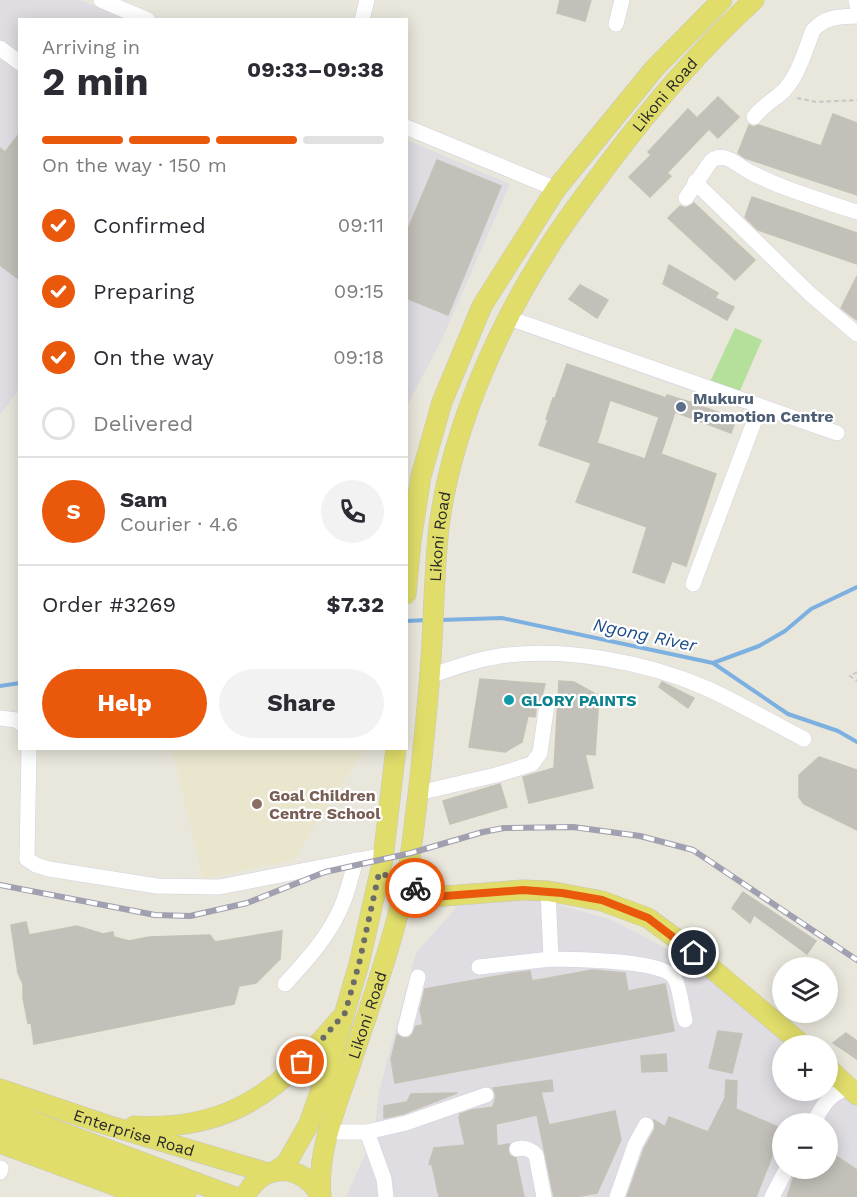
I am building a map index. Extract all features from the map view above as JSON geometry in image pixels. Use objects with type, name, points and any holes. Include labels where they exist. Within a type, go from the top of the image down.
[{"type":"main road","name":"Likoni Road","points":[[408,559],[421,476],[442,402],[482,306],[556,189],[654,69],[722,0]]},
{"type":"main road","name":"Likoni Road","points":[[321,1196],[319,1181],[321,1158],[328,1132],[384,961],[406,882],[418,792],[430,668],[439,527],[449,473],[465,419],[489,358],[548,248],[624,143],[690,64],[722,29],[754,0]]},
{"type":"main road","name":"Likoni Road","points":[[245,1197],[257,1179],[286,1164],[309,1124],[318,1098],[345,1013],[368,925],[381,864],[396,750]]},
{"type":"main road","points":[[381,864],[432,897]]},
{"type":"main road","points":[[368,925],[432,897],[523,890],[548,891],[602,900],[648,918],[678,940],[791,1035]]},
{"type":"main road","points":[[107,1125],[142,1127],[189,1124],[217,1117],[245,1105],[292,1072],[345,1013]]},
{"type":"main road","points":[[838,1077],[853,1091]]},
{"type":"main road","name":"Enterprise Road","points":[[0,1089],[107,1125],[272,1172],[286,1170],[297,1173],[315,1186],[321,1196]]},
{"type":"main road","points":[[0,1109],[235,1197]]},
{"type":"main road","points":[[0,1129],[186,1197]]},
{"type":"main road","points":[[0,1143],[146,1197]]},
{"type":"main road","points":[[296,1149],[306,1159],[321,1158]]},
{"type":"street","points":[[101,0],[143,18]]},
{"type":"street","points":[[362,18],[367,0]]},
{"type":"street","points":[[616,24],[622,0]]},
{"type":"street","points":[[856,0],[857,5]]},
{"type":"street","points":[[754,117],[763,105],[780,94],[794,76],[813,30],[832,17],[857,16]]},
{"type":"street","points":[[0,48],[18,62]]},
{"type":"street","points":[[408,127],[556,189]]},
{"type":"street","points":[[686,198],[711,160],[725,156],[756,176],[857,212]]},
{"type":"street","points":[[695,182],[809,293],[857,334]]},
{"type":"street","points":[[509,318],[837,433]]},
{"type":"street","points":[[693,584],[760,406]]},
{"type":"street","points":[[430,668],[525,653],[568,655],[633,665],[669,674],[707,689],[804,739]]},
{"type":"street","points":[[418,792],[496,776],[532,764],[540,753],[547,704]]},
{"type":"street","points":[[0,718],[18,722]]},
{"type":"street","points":[[29,750],[27,858],[36,865],[157,886],[219,887],[356,860],[381,864]]},
{"type":"street","points":[[285,984],[310,957],[333,925],[344,900],[356,860]]},
{"type":"street","points":[[548,891],[551,959]]},
{"type":"street","points":[[479,967],[551,959],[655,966],[675,979],[685,1020]]},
{"type":"street","points":[[405,1029],[418,977]]},
{"type":"street","points":[[818,1113],[831,1095],[853,1091]]},
{"type":"street","points":[[328,1132],[367,1132],[406,1123],[486,1095]]},
{"type":"street","points":[[618,1197],[635,1145],[646,1125]]},
{"type":"street","points":[[367,1132],[384,1179],[386,1197]]},
{"type":"street","points":[[517,1149],[522,1147],[531,1150],[536,1155],[544,1197]]},
{"type":"street","points":[[772,1197],[782,1179]]},
{"type":"path","points":[[780,94],[816,102],[857,100]]},
{"type":"path","points":[[857,672],[850,676],[857,681]]},
{"type":"shaded area","points":[[0,0],[80,0],[124,18],[18,18],[18,391],[0,415]]},
{"type":"shaded area","points":[[408,140],[510,184],[441,341],[408,404]]},
{"type":"shaded area","name":"Goal Children Centre School","points":[[172,750],[364,750],[293,860],[203,879]]},
{"type":"shaded area","points":[[543,900],[612,920],[671,951],[784,1035],[772,1035],[772,1101],[838,1101],[838,1075],[857,1089],[857,1197],[346,1197],[374,1135],[379,1092],[416,953],[461,902]]},
{"type":"green space","points":[[735,328],[762,340],[739,393],[710,382]]},
{"type":"building","points":[[560,0],[591,0],[585,21],[557,13]]},
{"type":"building","points":[[718,97],[739,117],[718,138],[709,129],[667,173],[671,176],[650,197],[629,177],[651,155],[648,152],[688,109],[697,118]]},
{"type":"building","points":[[833,114],[857,123],[857,195],[745,158],[738,153],[749,125],[753,127],[759,125],[821,146]]},
{"type":"building","points":[[18,136],[18,278],[0,265],[0,148],[5,152]]},
{"type":"building","points":[[437,160],[501,186],[448,315],[408,299],[408,229]]},
{"type":"building","points":[[752,197],[857,233],[857,264],[758,230],[745,217]]},
{"type":"building","points":[[694,203],[755,260],[735,280],[668,218],[680,206],[686,208]]},
{"type":"building","points":[[669,265],[718,293],[715,298],[734,307],[727,320],[663,284]]},
{"type":"building","points":[[857,276],[857,320],[841,308]]},
{"type":"building","points":[[580,285],[608,300],[597,318],[569,299]]},
{"type":"building","points":[[567,364],[666,398],[667,395],[690,402],[736,419],[731,433],[675,412],[661,454],[716,474],[686,566],[672,561],[664,583],[633,572],[647,527],[576,502],[591,463],[539,445],[553,398],[555,398]],"holes":[[[610,400],[659,417],[645,459],[597,443]]]},
{"type":"building","name":"GLORY PAINTS","points":[[480,679],[545,684],[542,696],[537,703],[535,717],[528,716],[522,742],[505,752],[469,747]]},
{"type":"building","points":[[559,681],[574,682],[599,696],[595,755],[585,754],[593,788],[529,803],[523,777],[554,768]]},
{"type":"building","points":[[662,682],[694,698],[688,708],[659,687]]},
{"type":"building","points":[[819,757],[857,770],[857,830],[804,804],[799,797],[799,775]]},
{"type":"building","points":[[500,784],[507,807],[450,824],[443,801]]},
{"type":"building","points":[[743,892],[816,941],[807,954],[754,915],[750,923],[732,908]]},
{"type":"building","points":[[26,922],[29,935],[77,926],[103,934],[113,932],[114,937],[129,941],[149,937],[210,935],[215,942],[282,931],[280,959],[256,983],[239,986],[234,1004],[34,1044],[31,1022],[28,1023],[23,998],[23,984],[18,973],[11,925]]},
{"type":"building","points":[[592,970],[625,973],[628,991],[665,984],[674,1031],[395,1083],[391,1059],[397,1035],[408,1038],[416,1026],[423,1025],[420,1010],[425,989],[530,971],[532,981]]},
{"type":"building","points":[[718,1031],[742,1034],[732,1073],[709,1068]]},
{"type":"building","points":[[846,1033],[857,1041],[857,1059],[838,1046],[838,1039]]},
{"type":"building","points":[[666,1054],[667,1071],[642,1072],[641,1056]]},
{"type":"building","points":[[552,1080],[553,1091],[541,1092],[549,1125],[615,1111],[621,1140],[597,1193],[575,1197],[554,1197],[537,1115],[496,1124],[497,1146],[509,1144],[510,1156],[516,1158],[524,1197],[439,1197],[432,1165],[429,1164],[434,1148],[465,1145],[460,1114],[493,1107],[496,1096],[493,1088]]},
{"type":"building","points":[[726,1080],[737,1081],[736,1109],[772,1124],[771,1159],[756,1197],[627,1197],[644,1149],[655,1129],[654,1120],[665,1127],[669,1117],[708,1132],[725,1098]]},
{"type":"building","points":[[457,1093],[403,1114],[384,1118],[384,1106],[407,1102],[411,1094]]},
{"type":"building","points":[[838,1158],[857,1170],[857,1197],[787,1197],[793,1179],[838,1179]]},
{"type":"waterway","points":[[713,663],[759,646],[785,631],[811,609],[857,587]]},
{"type":"waterway","name":"Ngong River","points":[[440,620],[502,618],[713,663],[788,714],[838,731],[857,742]]},
{"type":"waterway","name":"Ngong River","points":[[408,621],[427,620]]},
{"type":"waterway","name":"Ngong River","points":[[0,686],[18,683]]},
{"type":"railway","points":[[0,885],[155,915],[190,916],[247,903],[325,872],[411,853],[483,832],[504,828],[573,827],[640,836],[693,850],[857,960]]},
{"type":"way so far","points":[[302,1062],[345,1013],[359,964],[379,873],[406,882],[415,888]]},
{"type":"place","name":"Mukuru Promotion Centre","points":[[681,407]]},
{"type":"place","name":"GLORY PAINTS","points":[[509,700]]},
{"type":"place","name":"Goal Children Centre School","points":[[257,804]]},
{"type":"route","points":[[415,888],[432,897],[523,890],[562,893],[602,900],[648,918],[694,953]]}]
